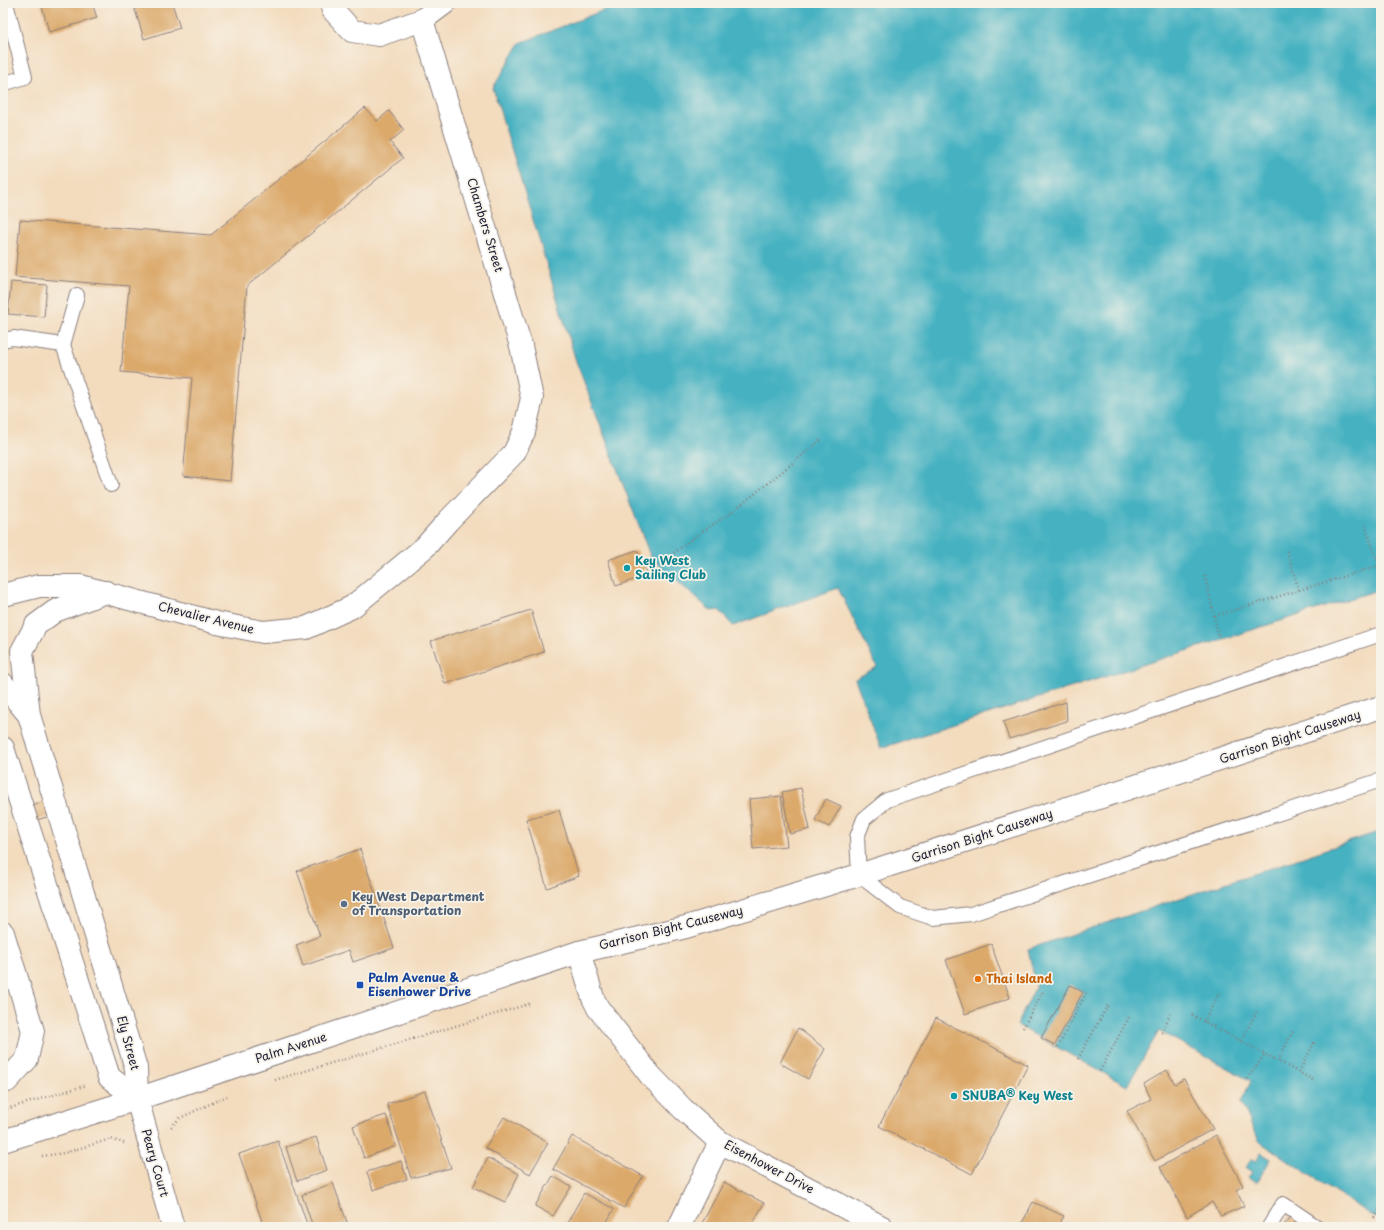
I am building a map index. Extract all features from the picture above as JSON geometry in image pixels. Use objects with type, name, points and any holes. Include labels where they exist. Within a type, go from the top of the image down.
[{"type":"street","points":[[331,3],[334,10],[352,31],[379,35],[422,20],[444,3]]},
{"type":"street","name":"Chambers Street","points":[[422,20],[521,346],[532,398],[524,432]]},
{"type":"street","name":"Chevalier Avenue","points":[[3,595],[39,586],[81,586],[217,622],[263,632],[306,628],[352,607],[425,547],[514,453],[524,432]]},
{"type":"street","name":"Ely Street","points":[[106,592],[55,610],[36,625],[22,651],[29,716],[136,1068],[137,1099]]},
{"type":"street","name":"Ely Street","points":[[3,684],[29,716]]},
{"type":"street","name":"Garrison Bight Causeway","points":[[579,952],[686,927],[859,876],[1381,707]]},
{"type":"street","name":"Ely Street","points":[[3,748],[110,1077],[137,1099]]},
{"type":"street","points":[[38,856],[69,846]]},
{"type":"street","points":[[3,932],[34,1031],[27,1059],[7,1081],[3,1082]]},
{"type":"street","name":"Palm Avenue","points":[[3,1141],[137,1099],[579,952]]},
{"type":"street","name":"Eisenhower Drive","points":[[579,952],[593,998],[598,1008],[650,1075],[683,1109],[720,1142],[882,1227]]},
{"type":"street","points":[[83,996],[112,987]]},
{"type":"street","name":"Peary Court","points":[[137,1099],[173,1227]]},
{"type":"street","points":[[679,1227],[720,1142]]},
{"type":"lane","points":[[3,84],[25,77],[6,3]]},
{"type":"lane","points":[[77,295],[63,345],[111,485]]},
{"type":"lane","points":[[3,340],[13,338],[63,345]]},
{"type":"lane","points":[[1381,634],[887,800],[864,819],[857,837],[859,876],[900,907],[933,918],[971,914],[1381,780]]},
{"type":"lane","points":[[1269,1227],[1283,1204],[1317,1227]]},
{"type":"path","points":[[658,565],[701,532],[731,513],[822,440]]},
{"type":"path","points":[[1215,616],[1380,565],[1365,525]]},
{"type":"path","points":[[1287,551],[1299,590]]},
{"type":"path","points":[[1205,576],[1219,638]]},
{"type":"path","points":[[1023,1028],[1044,990]]},
{"type":"path","points":[[1204,1022],[1220,991]]},
{"type":"path","points":[[1058,1048],[1086,993]]},
{"type":"path","points":[[271,1082],[529,1004]]},
{"type":"path","points":[[1078,1059],[1108,1005]]},
{"type":"path","points":[[1241,1041],[1257,1011]]},
{"type":"path","points":[[1100,1071],[1130,1014]]},
{"type":"path","points":[[1162,1033],[1170,1014]]},
{"type":"path","points":[[1192,1015],[1315,1081]]},
{"type":"path","points":[[1278,1061],[1294,1031]]},
{"type":"path","points":[[1299,1072],[1315,1041]]},
{"type":"path","points":[[1247,1079],[1265,1054]]},
{"type":"path","points":[[3,1110],[90,1083]]},
{"type":"path","points":[[41,1156],[64,1153],[111,1139],[133,1146],[149,1142],[160,1138],[180,1118],[231,1094]]},
{"type":"path","points":[[1374,1218],[1381,1208]]},
{"type":"water","points":[[622,3],[1381,3],[1381,589],[881,748],[855,679],[877,667],[838,588],[733,626],[719,610],[711,611],[651,558],[576,361],[493,88],[520,43]]},
{"type":"water","points":[[1381,831],[1381,1222],[1260,1142],[1241,1102],[1251,1081],[1159,1031],[1127,1086],[1017,1025],[1036,986],[1028,949]]},
{"type":"water","points":[[1261,1153],[1271,1159],[1256,1183],[1248,1178],[1252,1172],[1246,1168],[1251,1159],[1256,1161]]},
{"type":"building","points":[[41,3],[92,3],[97,18],[49,32]]},
{"type":"building","points":[[133,3],[172,3],[180,28],[144,39]]},
{"type":"building","points":[[365,108],[377,121],[389,111],[404,130],[390,142],[403,158],[247,286],[230,481],[183,476],[192,378],[121,372],[129,286],[15,277],[20,220],[211,235]]},
{"type":"building","points":[[11,282],[47,285],[44,317],[8,314]]},
{"type":"building","name":"Key West Sailing Club","points":[[637,550],[647,575],[616,586],[608,560]]},
{"type":"building","points":[[531,610],[544,652],[445,684],[431,641]]},
{"type":"building","points":[[1066,702],[1067,721],[1009,739],[1003,722]]},
{"type":"building","points":[[801,788],[810,829],[790,834],[782,792]]},
{"type":"building","points":[[781,796],[787,846],[753,849],[749,799]]},
{"type":"building","points":[[826,799],[841,806],[829,827],[815,820]]},
{"type":"building","points":[[45,801],[50,816],[37,820],[32,805]]},
{"type":"building","points":[[559,810],[579,876],[547,888],[526,819]]},
{"type":"building","name":"Key West Department of Transportation","points":[[360,849],[394,948],[353,962],[349,950],[303,966],[296,945],[320,936],[297,871]]},
{"type":"building","name":"Thai Island","points":[[991,944],[1010,998],[965,1014],[946,960]]},
{"type":"building","points":[[1070,985],[1083,992],[1055,1045],[1041,1038]]},
{"type":"building","name":"SNUBA® Key West","points":[[936,1018],[1028,1065],[972,1174],[879,1126]]},
{"type":"building","points":[[798,1028],[825,1049],[808,1079],[780,1063]]},
{"type":"building","points":[[1167,1070],[1175,1084],[1184,1079],[1213,1129],[1155,1161],[1127,1111],[1151,1099],[1144,1084]]},
{"type":"building","points":[[425,1091],[451,1168],[411,1178],[387,1104]]},
{"type":"building","points":[[386,1115],[396,1146],[364,1158],[353,1126]]},
{"type":"building","points":[[504,1117],[548,1143],[530,1174],[485,1148]]},
{"type":"building","points":[[1216,1135],[1243,1186],[1236,1190],[1244,1206],[1221,1216],[1212,1202],[1187,1217],[1160,1167]]},
{"type":"building","points":[[572,1136],[643,1176],[624,1208],[553,1169]]},
{"type":"building","points":[[316,1137],[327,1170],[297,1181],[286,1147]]},
{"type":"building","points":[[278,1141],[308,1227],[264,1227],[239,1154]]},
{"type":"building","points":[[488,1158],[519,1174],[505,1202],[473,1187]]},
{"type":"building","points":[[401,1161],[407,1179],[373,1190],[367,1172]]},
{"type":"building","points":[[553,1176],[571,1187],[553,1216],[535,1206]]},
{"type":"building","points":[[724,1182],[764,1203],[751,1227],[700,1227]]},
{"type":"building","points":[[333,1183],[347,1222],[334,1227],[313,1227],[302,1195]]},
{"type":"building","points":[[584,1193],[614,1209],[604,1227],[574,1227],[567,1223]]},
{"type":"building","points":[[1033,1202],[1064,1216],[1058,1227],[1020,1227]]},
{"type":"building","points":[[1290,1216],[1307,1227],[1283,1227]]},
{"type":"place","name":"Key West Sailing Club","points":[[627,568]]},
{"type":"place","name":"Key West Department of Transportation","points":[[344,904]]},
{"type":"place","name":"Thai Island","points":[[978,979]]},
{"type":"place","name":"Palm Avenue & Eisenhower Drive","points":[[360,985]]},
{"type":"place","name":"SNUBA® Key West","points":[[954,1096]]}]
